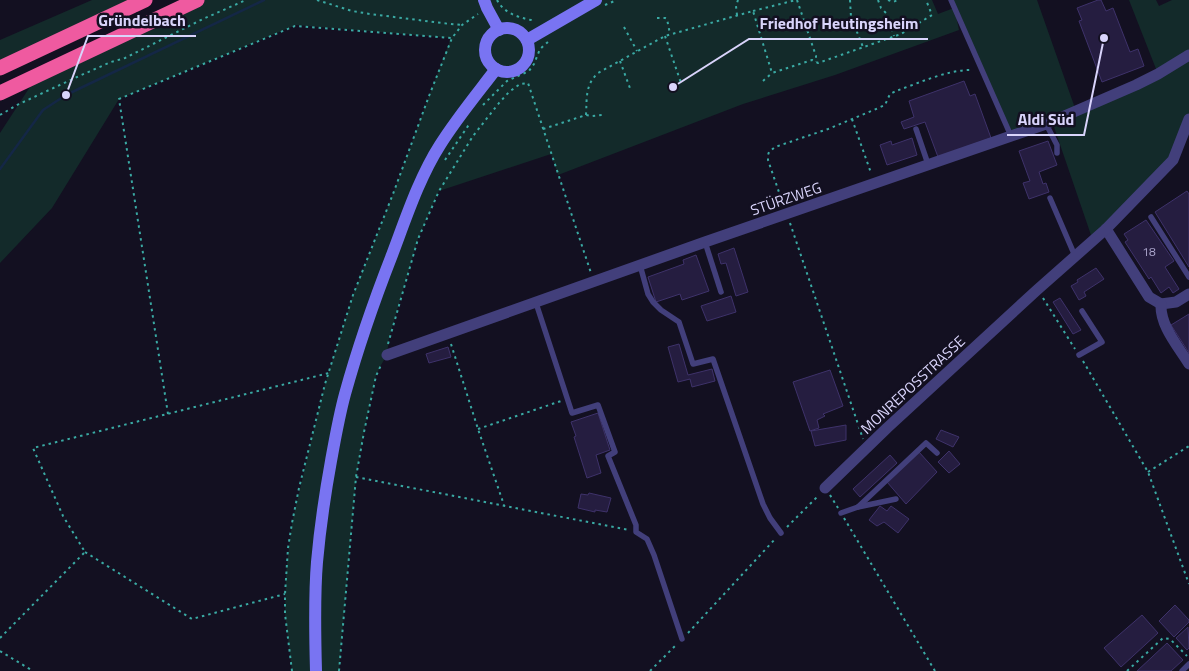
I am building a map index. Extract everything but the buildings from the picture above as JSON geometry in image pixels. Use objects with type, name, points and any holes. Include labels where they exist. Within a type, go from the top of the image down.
[{"type":"highway","points":[[0,68],[145,0]]},
{"type":"highway","points":[[0,93],[197,0]]},
{"type":"main road","points":[[484,0],[499,30]]},
{"type":"main road","points":[[527,40],[543,38],[576,10],[596,0]]},
{"type":"main road","points":[[512,29],[518,31],[527,40],[529,48],[525,63],[512,72],[496,69],[487,59],[486,46],[493,34],[499,30],[512,29]]},
{"type":"main road","points":[[316,671],[315,619],[318,554],[323,507],[334,444],[347,387],[381,282],[429,165],[460,116],[496,69]]},
{"type":"street","name":"STÜRZWEG","points":[[387,355],[1046,124],[1136,86],[1189,55]]},
{"type":"street","name":"MONREPOSSTRASSE","points":[[825,488],[1037,290],[1106,229],[1173,160],[1189,119]]},
{"type":"street","points":[[1106,229],[1149,297],[1161,304],[1176,302],[1189,294]]},
{"type":"street","points":[[1161,304],[1161,313],[1165,325],[1189,364]]},
{"type":"lane","points":[[951,0],[1011,136]]},
{"type":"lane","points":[[1046,124],[1057,145],[1057,154]]},
{"type":"lane","points":[[916,129],[929,165]]},
{"type":"lane","points":[[1050,198],[1075,256]]},
{"type":"lane","points":[[1151,218],[1189,277]]},
{"type":"lane","points":[[705,242],[721,292]]},
{"type":"lane","points":[[640,266],[652,302],[679,322],[694,364],[712,359],[763,504],[781,533]]},
{"type":"lane","points":[[536,303],[572,413],[598,405],[615,452],[608,456],[636,525],[636,532],[647,539],[654,555],[682,639]]},
{"type":"lane","points":[[1079,355],[1102,342],[1082,311]]},
{"type":"lane","points":[[858,508],[926,443],[937,453]]},
{"type":"lane","points":[[841,513],[896,499]]},
{"type":"lane","points":[[1182,671],[1189,664]]},
{"type":"path","points":[[0,115],[77,77],[125,58],[246,0]]},
{"type":"path","points":[[317,0],[352,11],[462,25]]},
{"type":"path","points":[[482,106],[507,80],[529,71],[534,64],[543,38],[531,20],[516,17],[501,7],[497,0]]},
{"type":"path","points":[[738,0],[736,6],[738,15]]},
{"type":"path","points":[[586,115],[588,87],[591,79],[637,51],[665,36],[791,1],[797,0],[816,56],[816,62]]},
{"type":"path","points":[[850,0],[851,16],[863,47]]},
{"type":"path","points":[[878,0],[881,8],[886,13],[894,36]]},
{"type":"path","points":[[888,0],[893,2],[898,0]]},
{"type":"path","points":[[763,81],[772,73],[812,60],[818,63],[901,34],[932,15],[926,0]]},
{"type":"path","points":[[753,11],[772,73]]},
{"type":"path","points":[[657,18],[667,19],[670,35]]},
{"type":"path","points":[[168,414],[119,99],[295,26],[452,38]]},
{"type":"path","points":[[624,27],[637,51]]},
{"type":"path","points":[[665,36],[681,83]]},
{"type":"path","points":[[620,61],[631,91]]},
{"type":"path","points":[[866,448],[768,160],[768,155],[772,149],[779,145],[852,119],[882,106],[893,92],[952,72],[965,70],[984,74]]},
{"type":"path","points":[[339,671],[356,477],[364,432],[376,376],[387,355],[389,338],[418,239],[439,191],[473,136],[509,92],[520,84],[528,83],[594,282]]},
{"type":"path","points":[[543,129],[586,115],[602,115]]},
{"type":"path","points":[[441,165],[472,119]]},
{"type":"path","points":[[852,119],[874,184]]},
{"type":"path","points":[[1037,290],[1079,355],[1148,472],[1189,584]]},
{"type":"path","points":[[448,334],[505,506]]},
{"type":"path","points":[[285,594],[192,619],[85,552],[63,516],[33,448],[329,373]]},
{"type":"path","points":[[478,429],[567,398]]},
{"type":"path","points":[[1148,472],[1189,446]]},
{"type":"path","points":[[356,477],[636,532]]},
{"type":"path","points":[[650,671],[825,488],[935,671]]},
{"type":"path","points":[[0,638],[85,552]]},
{"type":"path","points":[[1127,671],[1163,638],[1170,639],[1189,658]]},
{"type":"path","points":[[0,651],[33,671]]},
{"type":"green space","points":[[92,0],[145,0],[0,68],[0,40]]},
{"type":"green space","points":[[197,0],[932,0],[938,14],[954,8],[951,0],[1037,0],[1076,111],[1158,74],[1129,0],[1156,0],[1159,6],[1172,0],[1189,0],[1189,119],[1173,160],[1093,241],[1052,121],[1011,136],[955,11],[959,30],[835,75],[743,104],[558,175],[551,154],[439,191],[418,239],[389,338],[387,355],[376,376],[364,432],[356,477],[339,671],[292,671],[285,614],[286,573],[292,523],[325,384],[353,295],[451,38],[296,25],[119,99],[52,208],[0,263],[0,133],[37,76]]},
{"type":"waterway","points":[[0,169],[43,110],[66,95],[264,0]]},
{"type":"place","name":"Aldi Süd","points":[[1104,38]]},
{"type":"place","name":"Friedhof Heutingsheim","points":[[673,87]]},
{"type":"place","name":"Gründelbach","points":[[66,95]]}]
